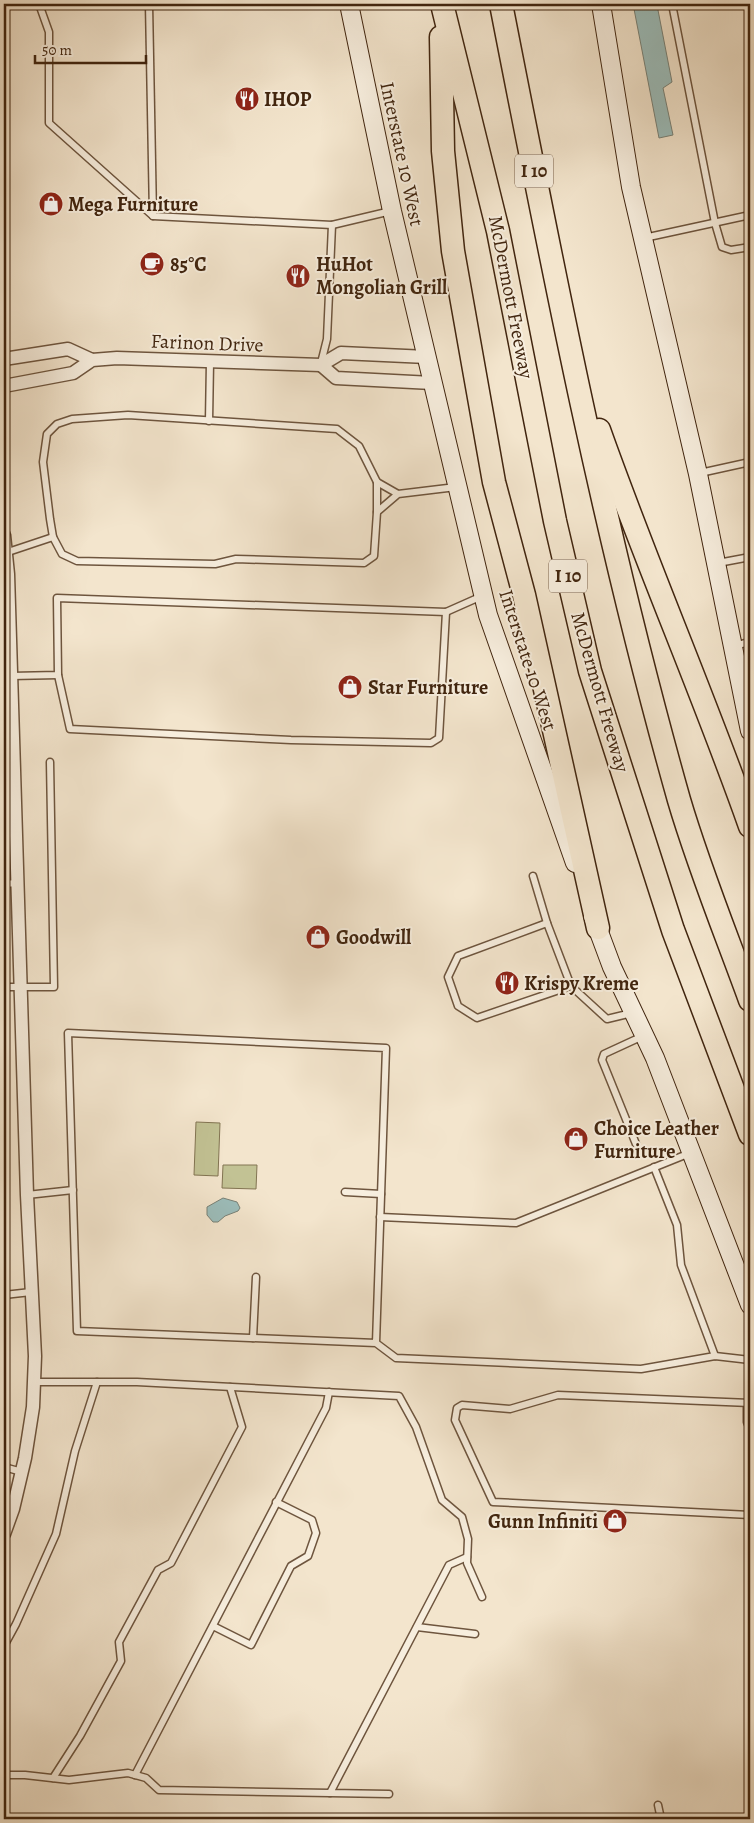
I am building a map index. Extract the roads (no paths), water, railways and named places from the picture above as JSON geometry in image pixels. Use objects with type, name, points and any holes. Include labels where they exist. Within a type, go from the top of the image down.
[{"type":"highway","points":[[441,4],[443,151],[453,251],[494,482],[524,595],[598,928]]},
{"type":"highway","name":"McDermott Freeway","points":[[441,4],[498,231],[555,521],[590,671],[673,930],[750,1134]]},
{"type":"highway","name":"I 10","points":[[501,4],[566,337],[604,509],[680,802],[750,1000]]},
{"type":"highway","points":[[566,337],[624,502],[692,669],[750,826]]},
{"type":"main road","name":"Interstate 10 West","points":[[349,4],[392,211],[432,383],[459,487],[483,595],[612,967],[644,1036],[750,1304]]},
{"type":"main road","points":[[601,4],[631,188],[698,474],[750,731]]},
{"type":"street","points":[[4,359],[68,348],[92,360]]},
{"type":"street","points":[[427,357],[342,353],[321,365],[336,378],[432,383]]},
{"type":"street","name":"Farinon Drive","points":[[4,386],[73,373],[92,360],[117,358],[321,365]]},
{"type":"street","points":[[4,535],[8,574],[11,676],[9,775],[17,883],[34,1382],[33,1407],[22,1472],[4,1534]]},
{"type":"lane","points":[[39,4],[49,32],[48,123],[153,216],[332,225],[392,211]]},
{"type":"lane","points":[[149,4],[153,216]]},
{"type":"lane","points":[[672,4],[715,223],[722,247],[731,250],[750,247]]},
{"type":"lane","points":[[643,238],[750,215]]},
{"type":"lane","points":[[321,365],[327,339],[332,225]]},
{"type":"lane","points":[[209,421],[210,362]]},
{"type":"lane","points":[[128,415],[337,429],[359,446],[377,482],[374,556],[364,563],[236,558],[215,564],[77,561],[62,554],[53,536],[43,462],[47,434],[57,424],[72,419],[128,415]]},
{"type":"lane","points":[[698,474],[750,462]]},
{"type":"lane","points":[[377,482],[398,494]]},
{"type":"lane","points":[[377,512],[398,494],[459,487]]},
{"type":"lane","points":[[5,553],[53,536]]},
{"type":"lane","points":[[715,564],[750,556]]},
{"type":"lane","points":[[446,612],[439,738],[431,743],[281,740],[70,729],[58,676],[57,598],[446,612],[483,595]]},
{"type":"lane","points":[[732,646],[750,642]]},
{"type":"lane","points":[[11,676],[58,676]]},
{"type":"lane","points":[[4,987],[54,987],[50,762]]},
{"type":"lane","points":[[533,876],[547,923],[571,986],[606,1019],[633,1012]]},
{"type":"lane","points":[[4,884],[17,883]]},
{"type":"lane","points":[[547,923],[458,956],[448,977],[458,1006],[477,1018],[571,986]]},
{"type":"lane","points":[[376,1343],[386,1048],[68,1032],[77,1331],[376,1343],[396,1358],[631,1369],[641,1369],[715,1356],[750,1360]]},
{"type":"lane","points":[[636,1144],[602,1060],[604,1054],[644,1036]]},
{"type":"lane","points":[[380,1217],[516,1223],[691,1152]]},
{"type":"lane","points":[[654,1167],[677,1226],[681,1265],[715,1356]]},
{"type":"lane","points":[[27,1195],[72,1190]]},
{"type":"lane","points":[[345,1192],[381,1194]]},
{"type":"lane","points":[[254,1338],[256,1277]]},
{"type":"lane","points":[[4,1295],[32,1292]]},
{"type":"lane","points":[[34,1382],[97,1382],[230,1387],[400,1396],[416,1427],[442,1500],[462,1517],[468,1539],[467,1563],[482,1597]]},
{"type":"lane","points":[[4,1646],[16,1624],[56,1534],[75,1451],[97,1382]]},
{"type":"lane","points":[[53,1778],[80,1736],[121,1661],[119,1642],[158,1570],[171,1563],[242,1427],[230,1387]]},
{"type":"lane","points":[[135,1775],[326,1408],[329,1392]]},
{"type":"lane","points":[[750,1430],[747,1422],[749,1403],[558,1395],[510,1409],[462,1405],[457,1408],[455,1420],[493,1502],[750,1515]]},
{"type":"lane","points":[[4,1467],[22,1472]]},
{"type":"lane","points":[[213,1626],[251,1645],[291,1566],[308,1556],[316,1533],[312,1520],[276,1502]]},
{"type":"lane","points":[[330,1793],[449,1565],[468,1557]]},
{"type":"lane","points":[[417,1627],[475,1634]]},
{"type":"lane","points":[[4,1775],[69,1780],[128,1773],[146,1778],[159,1790],[388,1794]]},
{"type":"lane","points":[[658,1805],[661,1819]]},
{"type":"water","points":[[657,5],[672,82],[663,88],[673,135],[659,138],[634,9]]},
{"type":"water","points":[[223,1198],[237,1202],[240,1208],[218,1222],[213,1222],[207,1215],[207,1207]]},
{"type":"place","name":"IHOP","points":[[247,99]]},
{"type":"place","name":"Mega Furniture","points":[[51,204]]},
{"type":"place","name":"85°C","points":[[152,264]]},
{"type":"place","name":"HuHot Mongolian Grill","points":[[298,276]]},
{"type":"place","name":"Star Furniture","points":[[350,687]]},
{"type":"place","name":"Goodwill","points":[[318,937]]},
{"type":"place","name":"Krispy Kreme","points":[[507,983]]},
{"type":"place","name":"Choice Leather Furniture","points":[[576,1139]]},
{"type":"place","name":"Gunn Infiniti","points":[[615,1521]]}]
